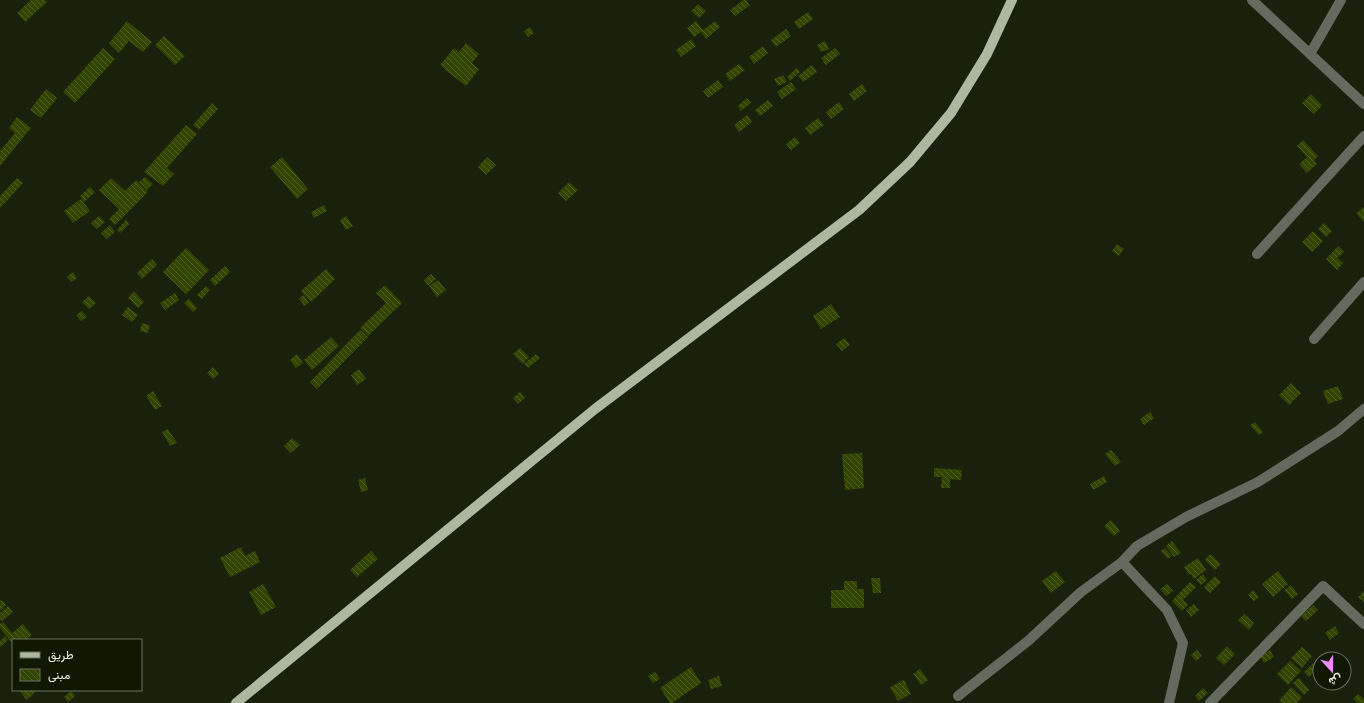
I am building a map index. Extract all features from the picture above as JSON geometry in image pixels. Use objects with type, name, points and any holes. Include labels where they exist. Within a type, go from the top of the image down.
[{"type":"main road","points":[[236,703],[595,409],[859,210],[910,162],[951,113],[987,54],[1012,0]]},
{"type":"street","points":[[1252,0],[1364,104]]},
{"type":"street","points":[[1310,54],[1341,0]]},
{"type":"street","points":[[1257,254],[1364,136]]},
{"type":"street","points":[[1314,339],[1364,282]]},
{"type":"street","points":[[958,696],[1028,640],[1081,592],[1122,562],[1137,546],[1186,517],[1258,482],[1338,431],[1364,409]]},
{"type":"street","points":[[1122,562],[1167,610],[1183,643],[1167,702]]},
{"type":"street","points":[[1210,703],[1323,586],[1364,624]]},
{"type":"building","points":[[31,0],[45,0],[47,2],[25,22],[17,13]]},
{"type":"building","points":[[743,0],[746,0],[750,5],[735,16],[730,10]]},
{"type":"building","points":[[698,4],[706,11],[699,18],[691,11]]},
{"type":"building","points":[[808,12],[813,19],[799,29],[794,22]]},
{"type":"building","points":[[127,21],[152,42],[143,52],[129,41],[119,53],[109,43]]},
{"type":"building","points":[[696,21],[703,30],[715,21],[720,27],[706,39],[701,32],[694,37],[687,28]]},
{"type":"building","points":[[530,27],[534,33],[528,37],[524,31]]},
{"type":"building","points":[[786,29],[791,36],[776,47],[771,40]]},
{"type":"building","points":[[164,36],[185,56],[175,65],[155,45]]},
{"type":"building","points":[[691,39],[696,46],[681,57],[676,50]]},
{"type":"building","points":[[825,41],[829,49],[821,52],[817,45]]},
{"type":"building","points":[[466,43],[479,54],[472,63],[479,69],[466,86],[440,65],[454,48],[459,52]]},
{"type":"building","points":[[763,46],[768,53],[754,64],[749,57]]},
{"type":"building","points":[[103,48],[115,59],[75,103],[63,92]]},
{"type":"building","points":[[835,48],[840,54],[826,65],[821,58]]},
{"type":"building","points":[[739,64],[745,70],[730,81],[725,74]]},
{"type":"building","points":[[812,65],[817,72],[803,82],[798,76]]},
{"type":"building","points":[[797,68],[800,72],[790,81],[787,77]]},
{"type":"building","points":[[783,75],[787,82],[778,86],[774,79]]},
{"type":"building","points":[[718,80],[723,87],[708,98],[703,91]]},
{"type":"building","points":[[791,82],[796,89],[782,99],[777,92]]},
{"type":"building","points":[[862,84],[867,91],[854,101],[849,94]]},
{"type":"building","points":[[46,89],[57,98],[41,118],[30,110]]},
{"type":"building","points":[[1311,94],[1322,105],[1314,114],[1302,103]]},
{"type":"building","points":[[747,98],[751,103],[741,111],[738,106]]},
{"type":"building","points":[[768,100],[773,106],[760,116],[755,110]]},
{"type":"building","points":[[839,102],[844,109],[831,119],[826,112]]},
{"type":"building","points":[[212,103],[218,109],[199,130],[193,125]]},
{"type":"building","points":[[747,115],[752,122],[739,132],[734,125]]},
{"type":"building","points":[[17,117],[31,128],[0,166],[0,151],[15,133],[9,128]]},
{"type":"building","points":[[818,118],[824,125],[810,135],[805,128]]},
{"type":"building","points":[[186,125],[197,134],[167,168],[174,174],[163,186],[144,172]]},
{"type":"building","points":[[795,137],[800,143],[791,150],[786,144]]},
{"type":"building","points":[[1303,140],[1318,156],[1314,160],[1317,164],[1307,173],[1299,164],[1307,157],[1297,146]]},
{"type":"building","points":[[282,157],[308,189],[297,199],[270,167]]},
{"type":"building","points":[[487,157],[496,165],[486,175],[478,167]]},
{"type":"building","points":[[145,177],[153,184],[147,190],[139,182]]},
{"type":"building","points":[[17,178],[23,183],[0,208],[0,196]]},
{"type":"building","points":[[111,178],[125,191],[136,180],[148,192],[115,225],[109,219],[119,209],[99,190]]},
{"type":"building","points":[[569,182],[578,190],[566,201],[558,193]]},
{"type":"building","points":[[90,187],[95,192],[84,202],[80,196]]},
{"type":"building","points":[[81,199],[90,211],[73,223],[64,211]]},
{"type":"building","points":[[324,205],[327,211],[314,218],[311,212]]},
{"type":"building","points":[[1364,207],[1364,222],[1356,213]]},
{"type":"building","points":[[99,216],[105,222],[97,229],[91,223]]},
{"type":"building","points":[[346,216],[353,226],[346,230],[340,220]]},
{"type":"building","points":[[126,220],[129,224],[120,233],[117,230]]},
{"type":"building","points":[[1324,223],[1332,231],[1326,237],[1318,229]]},
{"type":"building","points":[[110,225],[115,232],[107,239],[101,233]]},
{"type":"building","points":[[1313,231],[1323,241],[1312,252],[1302,242]]},
{"type":"building","points":[[1117,244],[1124,249],[1119,256],[1112,251]]},
{"type":"building","points":[[1338,246],[1344,252],[1337,258],[1343,263],[1337,270],[1326,259]]},
{"type":"building","points":[[186,248],[209,270],[186,294],[163,272]]},
{"type":"building","points":[[152,259],[157,265],[142,279],[137,273]]},
{"type":"building","points":[[225,266],[230,272],[215,286],[210,280]]},
{"type":"building","points":[[326,269],[335,279],[311,302],[301,291]]},
{"type":"building","points":[[73,272],[77,278],[72,282],[67,277]]},
{"type":"building","points":[[431,274],[436,279],[428,286],[424,280]]},
{"type":"building","points":[[438,280],[446,290],[437,297],[429,286]]},
{"type":"building","points":[[385,285],[402,303],[368,336],[360,328],[386,303],[376,293]]},
{"type":"building","points":[[206,286],[210,290],[202,299],[197,295]]},
{"type":"building","points":[[134,291],[144,302],[138,308],[128,298]]},
{"type":"building","points":[[175,293],[179,300],[165,310],[160,303]]},
{"type":"building","points":[[304,295],[309,303],[304,306],[299,298]]},
{"type":"building","points":[[89,296],[96,303],[89,309],[82,302]]},
{"type":"building","points":[[189,299],[197,308],[193,312],[184,303]]},
{"type":"building","points":[[831,304],[840,317],[821,329],[813,316]]},
{"type":"building","points":[[128,307],[138,315],[132,322],[122,315]]},
{"type":"building","points":[[82,311],[87,317],[81,321],[76,315]]},
{"type":"building","points":[[142,323],[150,325],[148,333],[140,331]]},
{"type":"building","points":[[360,330],[368,337],[317,389],[310,382]]},
{"type":"building","points":[[331,337],[339,346],[312,370],[304,360]]},
{"type":"building","points":[[844,338],[850,345],[842,351],[836,344]]},
{"type":"building","points":[[520,348],[529,357],[523,364],[513,354]]},
{"type":"building","points":[[297,354],[303,363],[296,368],[290,360]]},
{"type":"building","points":[[536,354],[540,358],[528,368],[524,364]]},
{"type":"building","points":[[213,367],[219,374],[213,379],[207,373]]},
{"type":"building","points":[[359,369],[366,379],[357,385],[351,375]]},
{"type":"building","points":[[1291,383],[1301,393],[1289,405],[1279,395]]},
{"type":"building","points":[[1338,386],[1343,399],[1328,404],[1323,391]]},
{"type":"building","points":[[153,391],[162,406],[155,410],[146,396]]},
{"type":"building","points":[[520,392],[525,398],[518,404],[513,398]]},
{"type":"building","points":[[1150,412],[1154,418],[1144,425],[1140,419]]},
{"type":"building","points":[[1255,422],[1263,432],[1259,435],[1250,425]]},
{"type":"building","points":[[168,429],[177,443],[170,446],[162,432]]},
{"type":"building","points":[[292,438],[300,445],[291,453],[284,446]]},
{"type":"building","points":[[1111,450],[1121,462],[1115,466],[1105,454]]},
{"type":"building","points":[[862,453],[864,488],[845,490],[842,454]]},
{"type":"building","points":[[934,468],[962,470],[961,480],[950,479],[950,488],[941,488],[942,477],[934,477]]},
{"type":"building","points":[[1104,476],[1107,482],[1093,490],[1090,484]]},
{"type":"building","points":[[365,478],[368,490],[361,492],[358,480]]},
{"type":"building","points":[[1111,520],[1120,531],[1114,536],[1104,526]]},
{"type":"building","points":[[1172,541],[1181,553],[1174,557],[1166,546]]},
{"type":"building","points":[[241,547],[245,556],[255,551],[260,562],[230,577],[220,558]]},
{"type":"building","points":[[1165,548],[1172,556],[1168,559],[1161,551]]},
{"type":"building","points":[[371,551],[378,559],[357,577],[350,570]]},
{"type":"building","points":[[1210,554],[1221,564],[1215,570],[1205,560]]},
{"type":"building","points":[[1198,558],[1206,570],[1194,579],[1191,574],[1189,575],[1184,567]]},
{"type":"building","points":[[1056,571],[1065,582],[1051,593],[1042,581]]},
{"type":"building","points":[[1278,571],[1288,584],[1273,597],[1262,584]]},
{"type":"building","points":[[1203,574],[1207,580],[1201,585],[1196,580]]},
{"type":"building","points":[[1215,576],[1221,582],[1210,593],[1204,587]]},
{"type":"building","points":[[871,578],[880,578],[881,593],[873,593]]},
{"type":"building","points":[[844,581],[857,581],[857,589],[864,589],[864,608],[831,608],[831,590],[844,590]]},
{"type":"building","points":[[1190,582],[1196,587],[1183,600],[1188,605],[1182,611],[1172,601]]},
{"type":"building","points":[[263,584],[276,607],[261,615],[249,592]]},
{"type":"building","points":[[1167,584],[1173,591],[1166,596],[1160,589]]},
{"type":"building","points":[[1291,585],[1298,594],[1292,599],[1284,590]]},
{"type":"building","points":[[1253,590],[1259,597],[1254,601],[1248,595]]},
{"type":"building","points":[[1364,591],[1364,602],[1358,597]]},
{"type":"building","points":[[2,600],[6,605],[0,611],[0,601]]},
{"type":"building","points":[[1194,604],[1199,610],[1191,617],[1186,610]]},
{"type":"building","points":[[1313,605],[1318,610],[1306,621],[1301,616]]},
{"type":"building","points":[[8,606],[13,612],[2,621],[0,619],[0,613]]},
{"type":"building","points":[[1244,614],[1254,623],[1249,630],[1238,620]]},
{"type":"building","points":[[3,622],[12,633],[23,624],[32,635],[27,639],[12,639],[12,643],[0,628],[0,624]]},
{"type":"building","points":[[1335,626],[1339,633],[1330,640],[1325,633]]},
{"type":"building","points":[[5,636],[8,640],[0,647],[0,641]]},
{"type":"building","points":[[1227,646],[1235,654],[1224,665],[1216,658]]},
{"type":"building","points":[[1302,647],[1312,656],[1302,668],[1291,658]]},
{"type":"building","points":[[1197,650],[1202,656],[1196,661],[1191,655]]},
{"type":"building","points":[[1270,650],[1274,657],[1264,663],[1260,656]]},
{"type":"building","points":[[1290,661],[1301,671],[1288,685],[1277,674]]},
{"type":"building","points":[[1312,665],[1312,674],[1309,677],[1304,672]]},
{"type":"building","points":[[691,667],[701,683],[670,703],[660,688]]},
{"type":"building","points":[[920,669],[928,680],[921,685],[913,674]]},
{"type":"building","points":[[655,672],[660,679],[653,683],[648,676]]},
{"type":"building","points":[[719,676],[722,686],[711,689],[708,680]]},
{"type":"building","points":[[1299,678],[1309,690],[1304,695],[1293,683]]},
{"type":"building","points":[[904,680],[911,694],[898,701],[890,687]]},
{"type":"building","points":[[1291,687],[1302,697],[1297,703],[1282,703],[1279,701]]},
{"type":"building","points":[[1203,688],[1208,693],[1199,701],[1195,696]]},
{"type":"building","points":[[20,691],[36,691],[27,700]]},
{"type":"building","points":[[71,691],[75,696],[68,702],[64,697]]},
{"type":"building","points":[[1358,694],[1364,699],[1364,703],[1358,703],[1353,699]]}]
